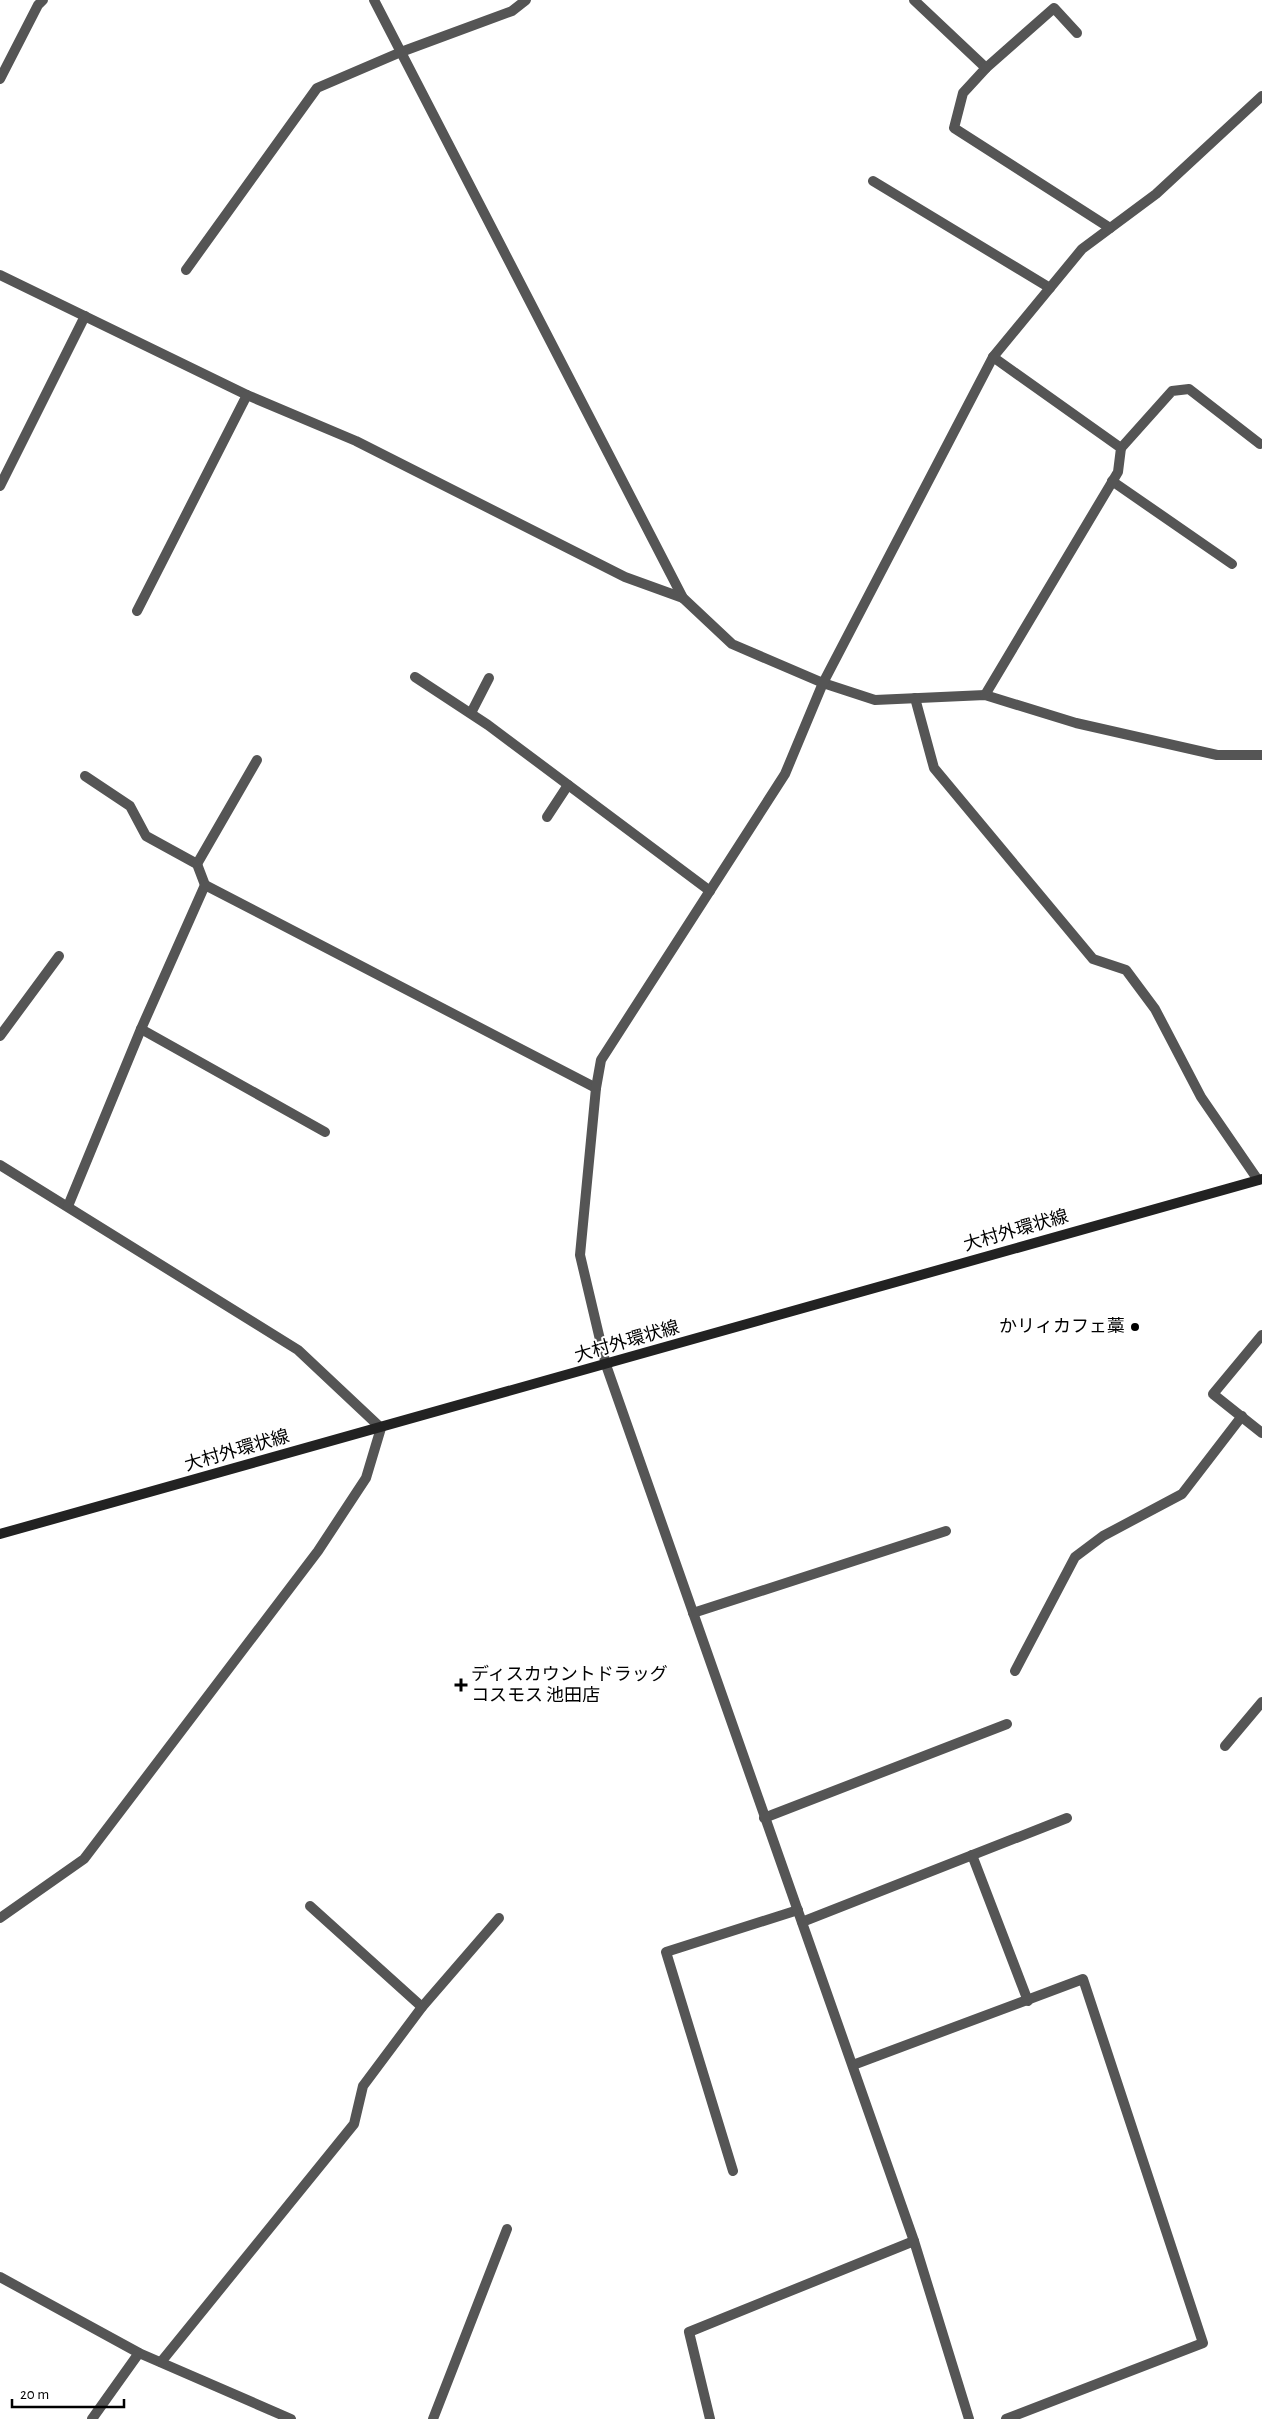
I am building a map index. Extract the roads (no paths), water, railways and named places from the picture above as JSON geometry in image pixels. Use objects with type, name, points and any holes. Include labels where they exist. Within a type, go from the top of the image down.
[{"type":"main road","name":"大村外環状線","points":[[0,1534],[606,1365],[1260,1179]]},
{"type":"street","points":[[0,79],[38,5],[43,0]]},
{"type":"street","points":[[374,0],[683,598],[732,644],[823,683],[875,700],[985,695],[1076,723],[1217,754],[1262,755]]},
{"type":"street","points":[[186,270],[317,88],[401,52],[512,10],[526,0]]},
{"type":"street","points":[[914,0],[986,68]]},
{"type":"street","points":[[1047,0],[1077,33]]},
{"type":"street","points":[[1054,8],[986,68],[963,93],[954,128],[1110,228]]},
{"type":"street","points":[[969,2419],[914,2241],[606,1365],[580,1255],[596,1088],[601,1060],[785,774],[823,683],[993,357],[1082,249],[1156,194],[1262,96]]},
{"type":"street","points":[[873,181],[1050,288]]},
{"type":"street","points":[[0,275],[247,395],[356,442],[625,577],[683,598]]},
{"type":"street","points":[[0,486],[85,316]]},
{"type":"street","points":[[993,357],[1121,448]]},
{"type":"street","points":[[985,695],[1118,472],[1121,448],[1172,391],[1189,390],[1260,444]]},
{"type":"street","points":[[137,611],[247,395]]},
{"type":"street","points":[[1112,481],[1232,564]]},
{"type":"street","points":[[415,677],[470,713],[710,891]]},
{"type":"street","points":[[470,713],[489,678]]},
{"type":"street","points":[[915,698],[934,768],[1093,959],[1126,970],[1155,1009],[1201,1097],[1260,1179]]},
{"type":"street","points":[[197,864],[257,760]]},
{"type":"street","points":[[85,776],[130,806],[146,836],[197,864],[206,885],[596,1088]]},
{"type":"street","points":[[547,817],[568,785]]},
{"type":"street","points":[[68,1206],[141,1029],[206,885]]},
{"type":"street","points":[[0,1036],[59,956]]},
{"type":"street","points":[[141,1029],[325,1132]]},
{"type":"street","points":[[0,1165],[298,1350],[381,1428],[366,1478],[318,1550],[84,1859],[0,1918]]},
{"type":"street","points":[[1262,1335],[1213,1394],[1262,1433]]},
{"type":"street","points":[[1015,1671],[1075,1557],[1103,1536],[1182,1494],[1242,1416]]},
{"type":"street","points":[[693,1613],[946,1531]]},
{"type":"street","points":[[1225,1746],[1262,1702]]},
{"type":"street","points":[[764,1818],[1007,1724]]},
{"type":"street","points":[[802,1922],[1067,1818]]},
{"type":"street","points":[[972,1855],[1028,2001]]},
{"type":"street","points":[[310,1906],[422,2007]]},
{"type":"street","points":[[733,2171],[666,1952],[798,1910]]},
{"type":"street","points":[[160,2362],[354,2124],[363,2086],[422,2007],[499,1918]]},
{"type":"street","points":[[853,2065],[1083,1979],[1203,2343],[1006,2419]]},
{"type":"street","points":[[433,2419],[507,2229]]},
{"type":"street","points":[[710,2419],[689,2332],[914,2241]]},
{"type":"street","points":[[0,2277],[140,2354],[291,2419]]},
{"type":"street","points":[[92,2419],[140,2354]]},
{"type":"place","name":"かリィカフェ藁","points":[[1135,1327]]},
{"type":"place","name":"ディスカウントドラッグ コスモス 池田店","points":[[461,1685]]}]
